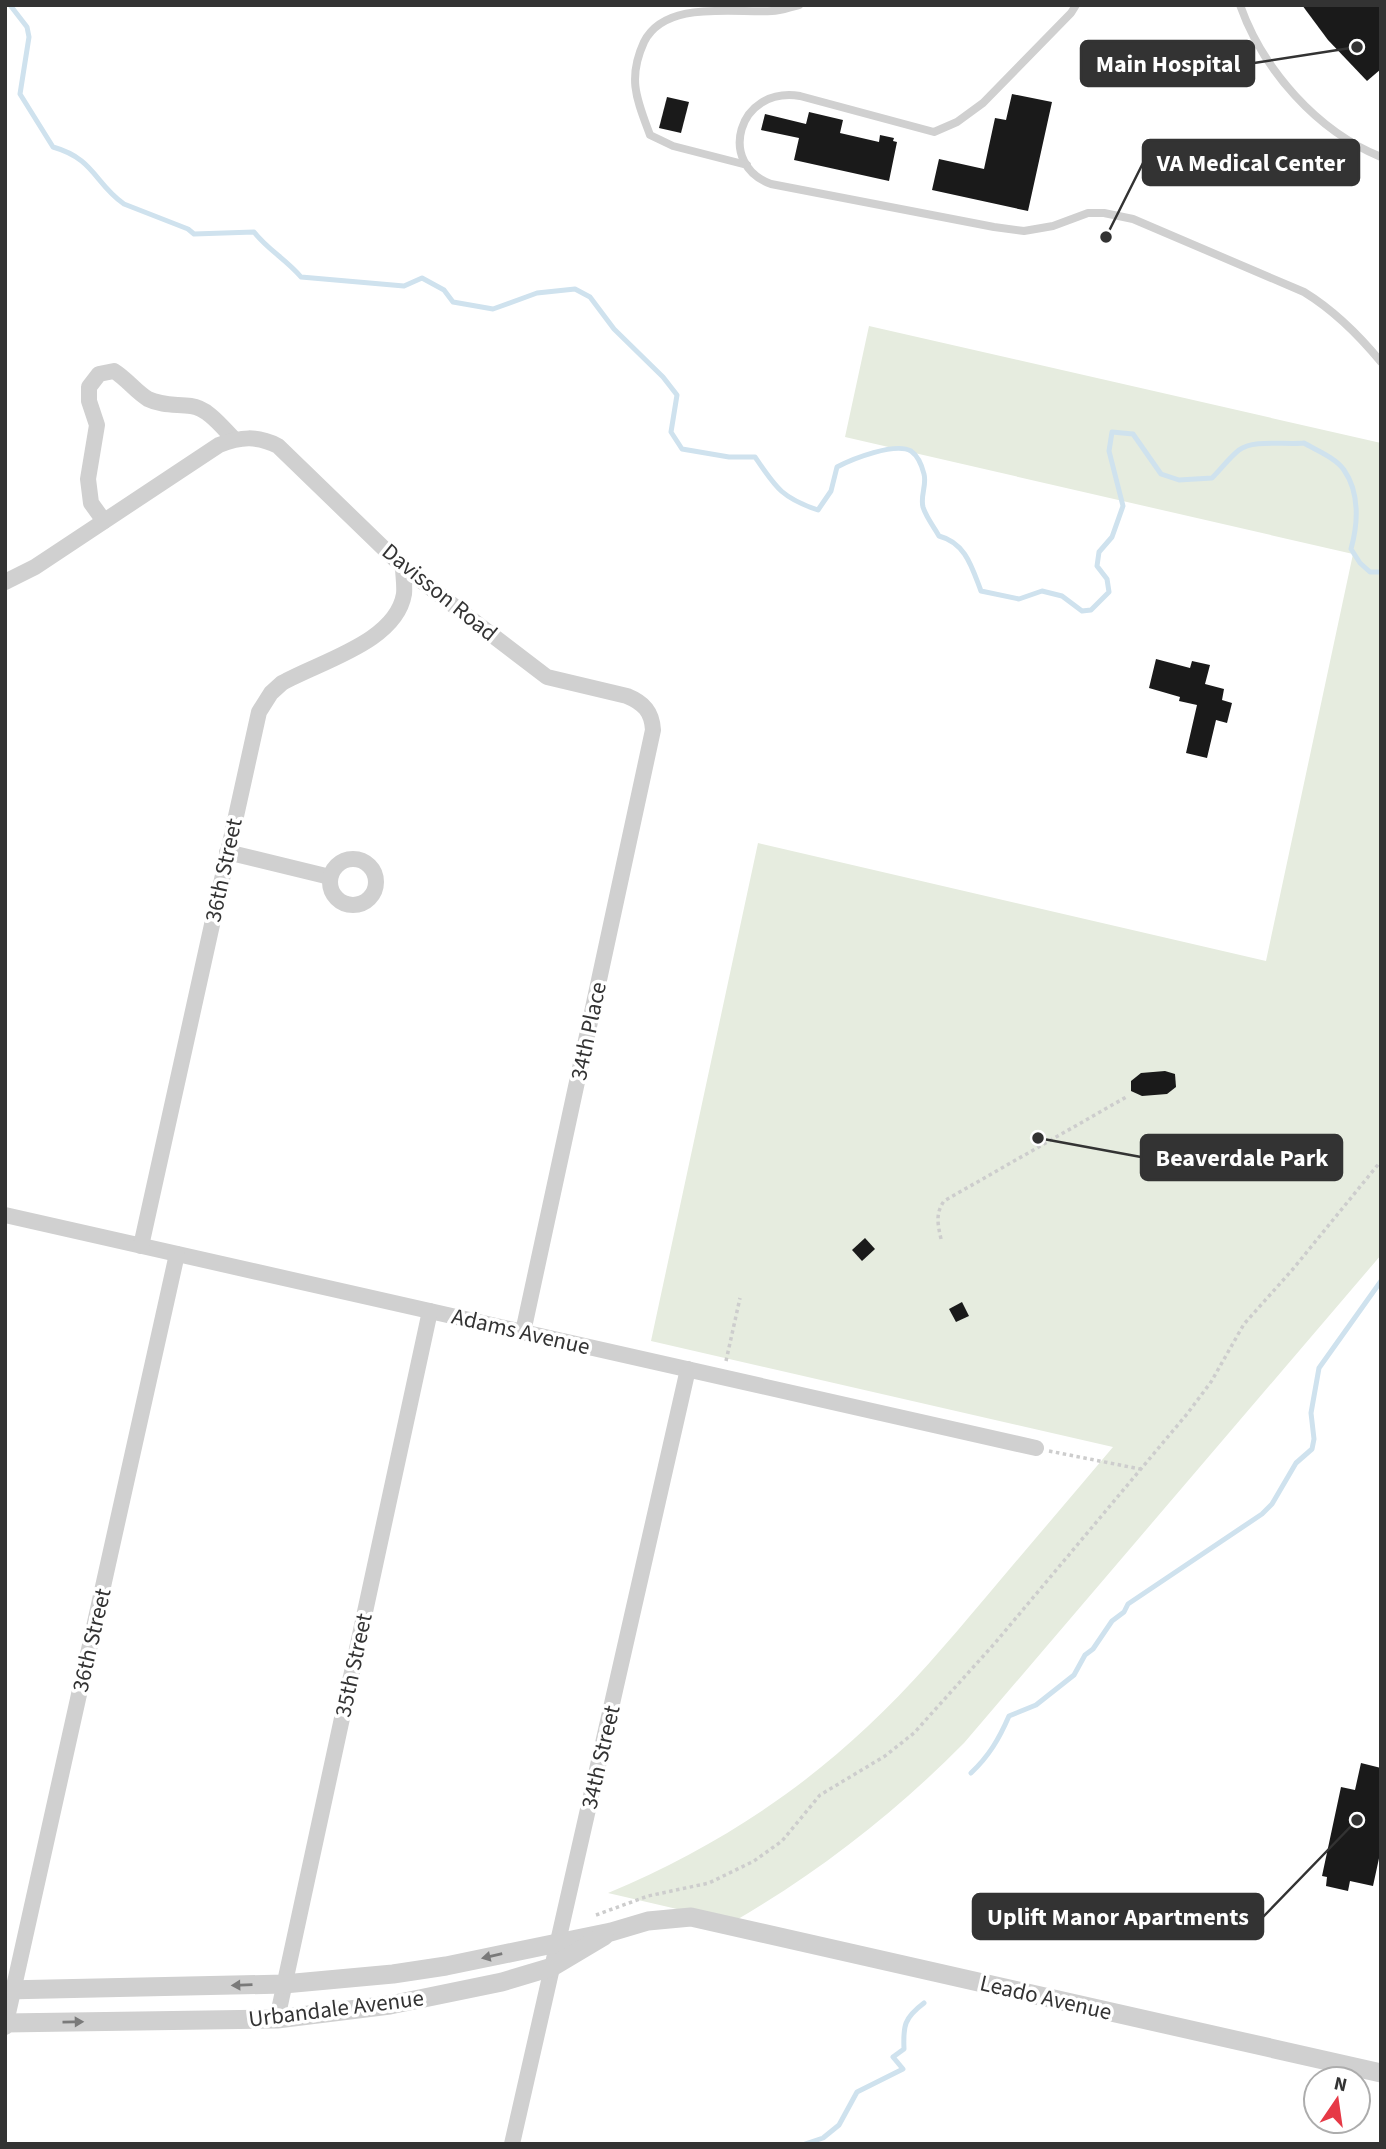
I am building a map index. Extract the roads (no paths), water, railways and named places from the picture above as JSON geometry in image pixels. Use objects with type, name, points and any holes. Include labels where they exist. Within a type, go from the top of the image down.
[{"type":"street","points":[[104,521],[91,503],[88,479],[97,425],[89,401],[89,387],[99,374],[114,371],[150,400],[174,406],[194,406],[212,416],[234,439]]},
{"type":"street","name":"Davisson Road","points":[[5,582],[35,567],[219,444],[249,437],[267,440],[278,446],[403,566],[547,677],[640,701],[647,708],[653,730]]},
{"type":"street","name":"36th Street","points":[[141,1246],[259,712],[282,682],[386,629],[398,612],[404,593],[403,566]]},
{"type":"street","name":"34th Place","points":[[523,1332],[653,730]]},
{"type":"street","points":[[227,852],[330,877]]},
{"type":"street","name":"Adams Avenue","points":[[5,1215],[1036,1448]]},
{"type":"street","name":"36th Street","points":[[6,2024],[9,1990],[177,1254]]},
{"type":"street","name":"35th Street","points":[[277,2019],[430,1311]]},
{"type":"street","name":"34th Street","points":[[512,2144],[688,1369]]},
{"type":"street","name":"Urbandale Avenue","points":[[9,1990],[285,1984],[393,1974],[446,1966],[648,1921],[691,1917],[711,1922]]},
{"type":"street","name":"Leado Avenue","points":[[711,1922],[1381,2073]]},
{"type":"street","name":"Urbandale Avenue","points":[[6,2024],[277,2019],[390,2005],[502,1982],[552,1967],[589,1947],[611,1931]]},
{"type":"lane","points":[[747,165],[673,146],[650,135],[634,91],[637,57],[649,31],[673,14],[710,10],[775,11],[799,5]]},
{"type":"lane","points":[[1076,5],[1072,13],[983,103],[957,122],[934,132],[800,96],[771,96],[748,114],[742,126],[740,138],[747,165],[756,176],[772,184],[994,228],[1044,228],[1088,213],[1104,213],[1133,219],[1304,292],[1338,315],[1381,362]]},
{"type":"lane","points":[[1240,5],[1259,46],[1296,97],[1319,119],[1347,139],[1381,157]]},
{"type":"waterway","points":[[10,5],[27,27],[29,37],[20,94],[53,147],[78,158],[124,204],[188,229],[194,234],[254,232],[301,277],[404,286],[422,278],[444,290],[453,302],[493,309],[537,293],[575,289],[590,297],[614,329],[663,377],[677,395],[671,432],[682,449],[729,457],[755,457],[781,491],[818,510],[831,491],[837,467],[885,450],[911,451],[924,474],[922,503],[926,514],[939,536],[948,539],[962,550],[981,591],[1019,599],[1042,591],[1062,596],[1082,611],[1091,610],[1109,592],[1107,579],[1097,566],[1099,552],[1112,537],[1123,506],[1109,451],[1112,432],[1133,434],[1161,474],[1179,480],[1212,478],[1235,453],[1245,447],[1261,443],[1304,443],[1331,458],[1344,470],[1353,489],[1356,509],[1351,549],[1370,572],[1381,572]]},
{"type":"waterway","points":[[971,1773],[993,1747],[1009,1716],[1036,1705],[1074,1675],[1085,1655],[1093,1649],[1112,1621],[1124,1612],[1128,1604],[1262,1514],[1272,1504],[1296,1463],[1312,1449],[1314,1439],[1311,1413],[1319,1368],[1381,1281]]},
{"type":"waterway","points":[[805,2144],[823,2138],[839,2125],[857,2092],[903,2069],[893,2057],[904,2049],[906,2023],[912,2013],[924,2003]]},
{"type":"place","name":"Main Hospital","points":[[1357,47]]},
{"type":"place","name":"VA Medical Center","points":[[1106,237]]},
{"type":"place","name":"Beaverdale Park","points":[[1038,1138]]},
{"type":"place","name":"Uplift Manor Apartments","points":[[1357,1820]]}]
